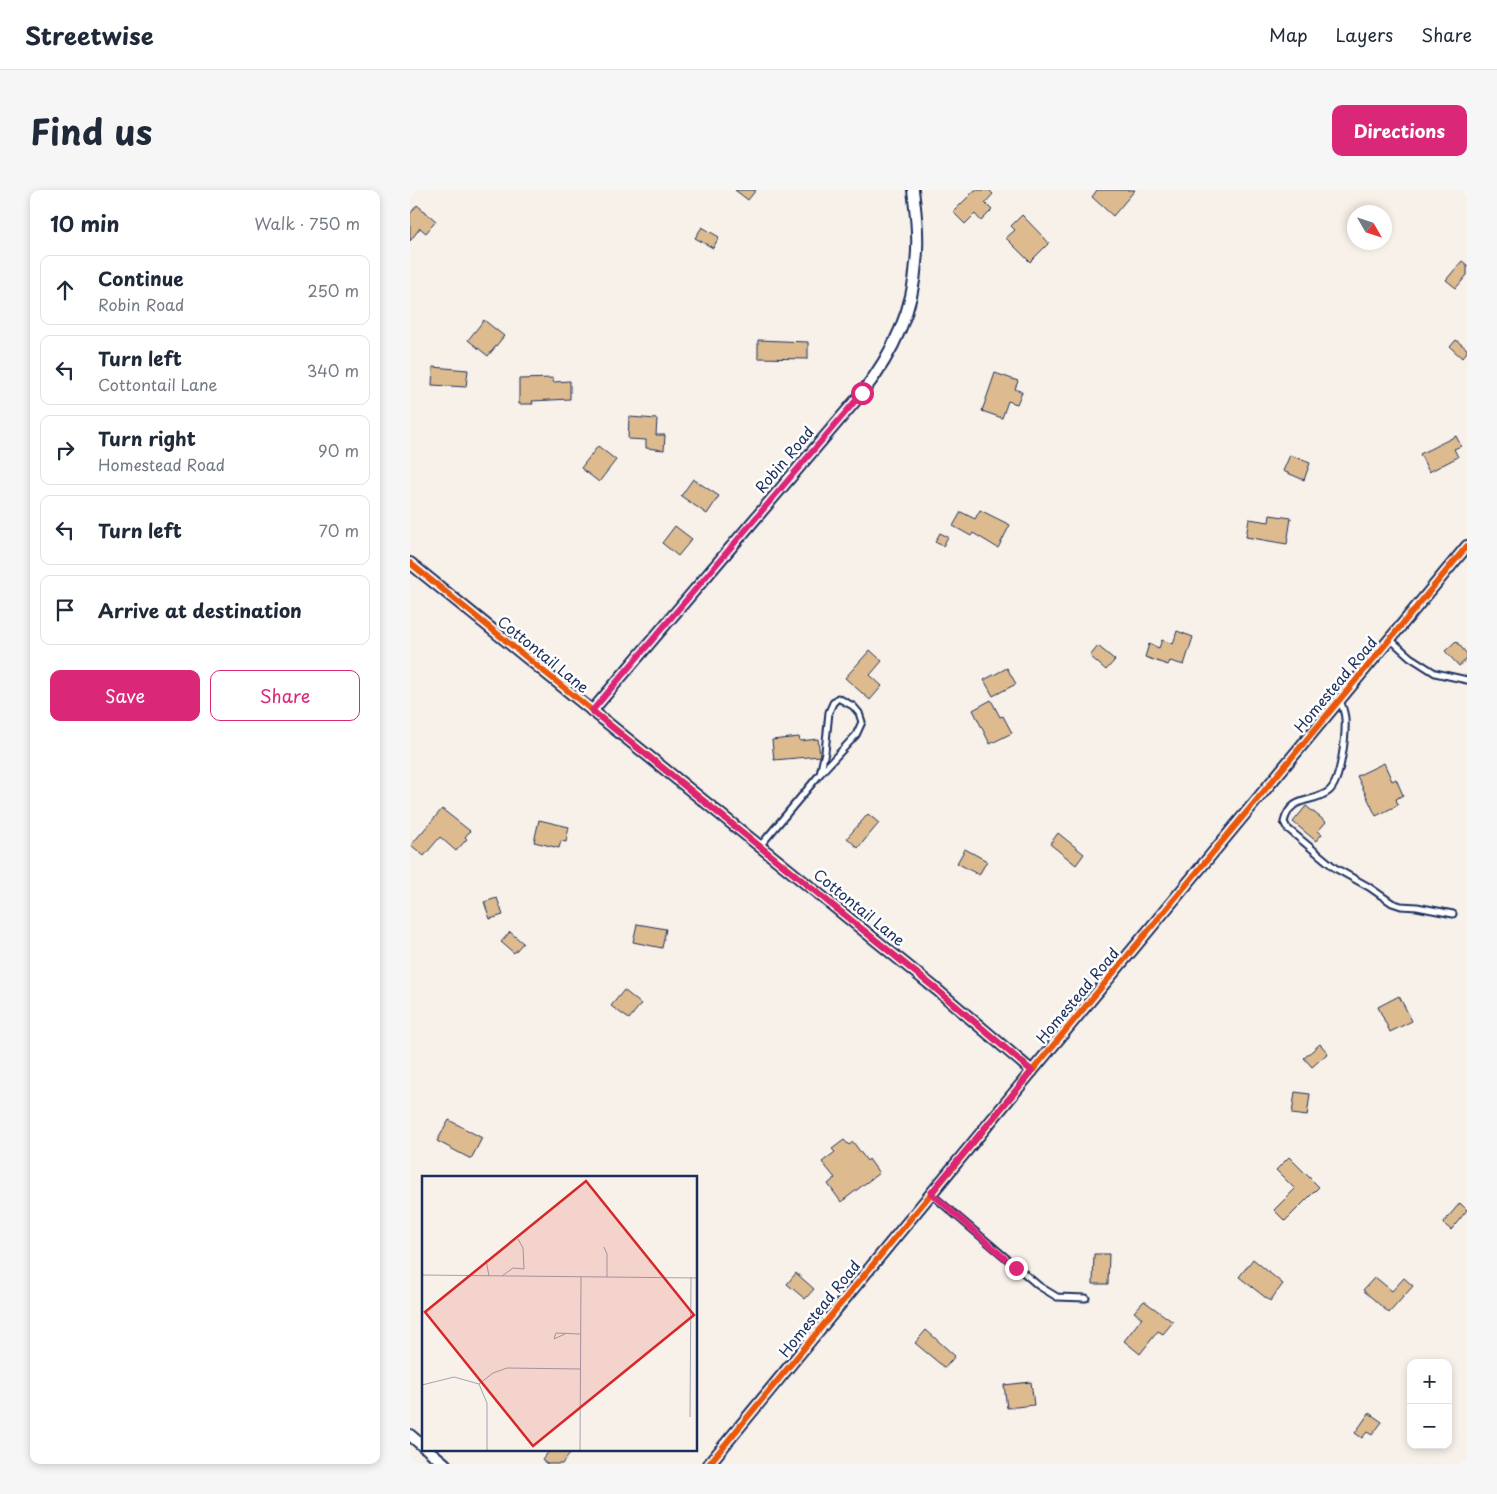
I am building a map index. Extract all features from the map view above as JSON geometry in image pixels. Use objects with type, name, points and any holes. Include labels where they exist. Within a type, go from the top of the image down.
[{"type":"street","name":"Robin Road","points":[[592,711],[863,392],[882,366],[905,314],[914,278],[917,242],[914,190]]},
{"type":"street","name":"Homestead Road","points":[[709,1464],[1467,546]]},
{"type":"street","name":"Cottontail Lane","points":[[410,562],[936,989],[1032,1071]]},
{"type":"street","points":[[410,1435],[422,1445]]},
{"type":"street","points":[[430,1452],[445,1464]]},
{"type":"lane","points":[[1390,640],[1410,657],[1435,673],[1467,680]]},
{"type":"lane","points":[[760,847],[820,774],[856,734],[862,722],[860,713],[845,700],[838,698],[833,703],[829,712],[820,774]]},
{"type":"lane","points":[[1340,700],[1345,718],[1336,782],[1329,791],[1317,797],[1305,799],[1293,806],[1286,813],[1284,822],[1287,828],[1335,868],[1369,887],[1392,903],[1453,914]]},
{"type":"lane","points":[[931,1193],[1039,1286],[1057,1297],[1086,1298]]},
{"type":"building","points":[[735,190],[756,190],[748,200]]},
{"type":"building","points":[[975,190],[989,190],[993,194],[985,203],[992,210],[981,221],[975,214],[965,224],[953,212]]},
{"type":"building","points":[[1097,190],[1135,190],[1113,216],[1092,197]]},
{"type":"building","points":[[417,205],[436,221],[426,233],[420,228],[410,241],[410,214]]},
{"type":"building","points":[[1022,215],[1049,243],[1030,262],[1006,238],[1015,230],[1011,226]]},
{"type":"building","points":[[702,227],[719,237],[713,248],[695,238]]},
{"type":"building","points":[[1462,261],[1467,265],[1467,275],[1456,288],[1446,280]]},
{"type":"building","points":[[484,320],[504,336],[488,356],[468,340]]},
{"type":"building","points":[[758,340],[808,342],[808,359],[758,358]]},
{"type":"building","points":[[1456,340],[1467,349],[1462,358],[1450,347]]},
{"type":"building","points":[[433,367],[468,370],[466,387],[432,385]]},
{"type":"building","points":[[995,373],[1018,381],[1015,389],[1022,392],[1017,404],[1008,401],[1002,418],[982,411]]},
{"type":"building","points":[[553,378],[553,382],[570,381],[570,399],[532,401],[533,404],[519,404],[519,379]]},
{"type":"building","points":[[629,417],[657,419],[656,435],[665,435],[664,450],[646,448],[646,440],[628,439]]},
{"type":"building","points":[[1456,436],[1461,446],[1454,449],[1458,457],[1429,472],[1420,454]]},
{"type":"building","points":[[598,446],[616,460],[599,482],[581,468]]},
{"type":"building","points":[[1290,455],[1310,463],[1304,480],[1283,471]]},
{"type":"building","points":[[693,479],[719,496],[707,514],[681,496]]},
{"type":"building","points":[[980,510],[1010,525],[998,548],[973,533],[971,536],[953,526],[961,512],[975,519]]},
{"type":"building","points":[[1270,515],[1291,518],[1287,544],[1246,537],[1249,519],[1269,522]]},
{"type":"building","points":[[675,526],[692,539],[678,556],[662,543]]},
{"type":"building","points":[[940,533],[948,537],[943,546],[935,542]]},
{"type":"building","points":[[1177,631],[1193,637],[1184,665],[1170,661],[1168,665],[1145,657],[1149,644],[1159,648],[1162,640],[1173,644]]},
{"type":"building","points":[[1456,641],[1467,654],[1467,659],[1459,666],[1445,651]]},
{"type":"building","points":[[1098,646],[1115,660],[1106,670],[1090,656]]},
{"type":"building","points":[[870,650],[882,661],[870,675],[882,686],[870,700],[845,678]]},
{"type":"building","points":[[1007,668],[1016,684],[993,696],[984,680]]},
{"type":"building","points":[[991,700],[1000,717],[1003,716],[1012,733],[990,744],[973,710]]},
{"type":"building","points":[[799,737],[800,741],[818,739],[820,756],[774,760],[772,740]]},
{"type":"building","points":[[1384,763],[1392,781],[1396,779],[1403,795],[1396,799],[1398,805],[1376,816],[1357,776]]},
{"type":"building","points":[[1306,806],[1326,822],[1318,831],[1322,834],[1316,841],[1293,822]]},
{"type":"building","points":[[442,809],[470,831],[465,837],[467,839],[456,851],[440,837],[424,856],[411,845]]},
{"type":"building","points":[[868,814],[879,823],[858,848],[847,838]]},
{"type":"building","points":[[539,820],[569,827],[566,842],[561,841],[559,848],[534,842]]},
{"type":"building","points":[[1058,833],[1084,854],[1076,865],[1050,844]]},
{"type":"building","points":[[965,849],[987,861],[979,875],[957,863]]},
{"type":"building","points":[[497,898],[503,915],[490,919],[484,902]]},
{"type":"building","points":[[637,924],[666,929],[662,948],[633,942]]},
{"type":"building","points":[[510,932],[523,943],[514,953],[501,942]]},
{"type":"building","points":[[624,990],[641,1004],[629,1019],[611,1006]]},
{"type":"building","points":[[1399,996],[1412,1021],[1390,1032],[1378,1007]]},
{"type":"building","points":[[1320,1044],[1328,1053],[1312,1067],[1304,1058]]},
{"type":"building","points":[[1295,1092],[1310,1094],[1307,1116],[1292,1114]]},
{"type":"building","points":[[449,1120],[482,1138],[471,1159],[437,1141]]},
{"type":"building","points":[[844,1140],[849,1145],[853,1142],[879,1173],[841,1202],[828,1184],[835,1178],[822,1162],[835,1152],[832,1149]]},
{"type":"building","points":[[1289,1157],[1319,1187],[1285,1221],[1274,1210],[1295,1189],[1276,1170]]},
{"type":"building","points":[[1460,1203],[1467,1210],[1451,1230],[1443,1223]]},
{"type":"building","points":[[1094,1254],[1109,1254],[1108,1284],[1093,1284]]},
{"type":"building","points":[[1253,1259],[1283,1284],[1270,1301],[1239,1277]]},
{"type":"building","points":[[796,1273],[814,1289],[805,1299],[787,1284]]},
{"type":"building","points":[[1375,1277],[1392,1291],[1404,1278],[1413,1286],[1389,1313],[1363,1290]]},
{"type":"building","points":[[1144,1301],[1173,1322],[1163,1334],[1158,1331],[1140,1354],[1124,1341],[1142,1318],[1134,1312]]},
{"type":"building","points":[[926,1330],[955,1356],[945,1368],[915,1343]]},
{"type":"building","points":[[1031,1382],[1034,1405],[1007,1408],[1004,1385]]},
{"type":"building","points":[[1369,1413],[1382,1422],[1372,1435],[1367,1432],[1362,1438],[1355,1433]]},
{"type":"building","points":[[548,1452],[568,1452],[570,1454],[562,1464],[547,1464],[542,1460]]},
{"type":"cycle path","points":[[709,1464],[1467,546]]},
{"type":"cycle path","points":[[410,563],[936,989],[1032,1071]]},
{"type":"route","points":[[862,393],[592,711],[936,989],[1032,1071],[931,1193],[1016,1268]]}]
